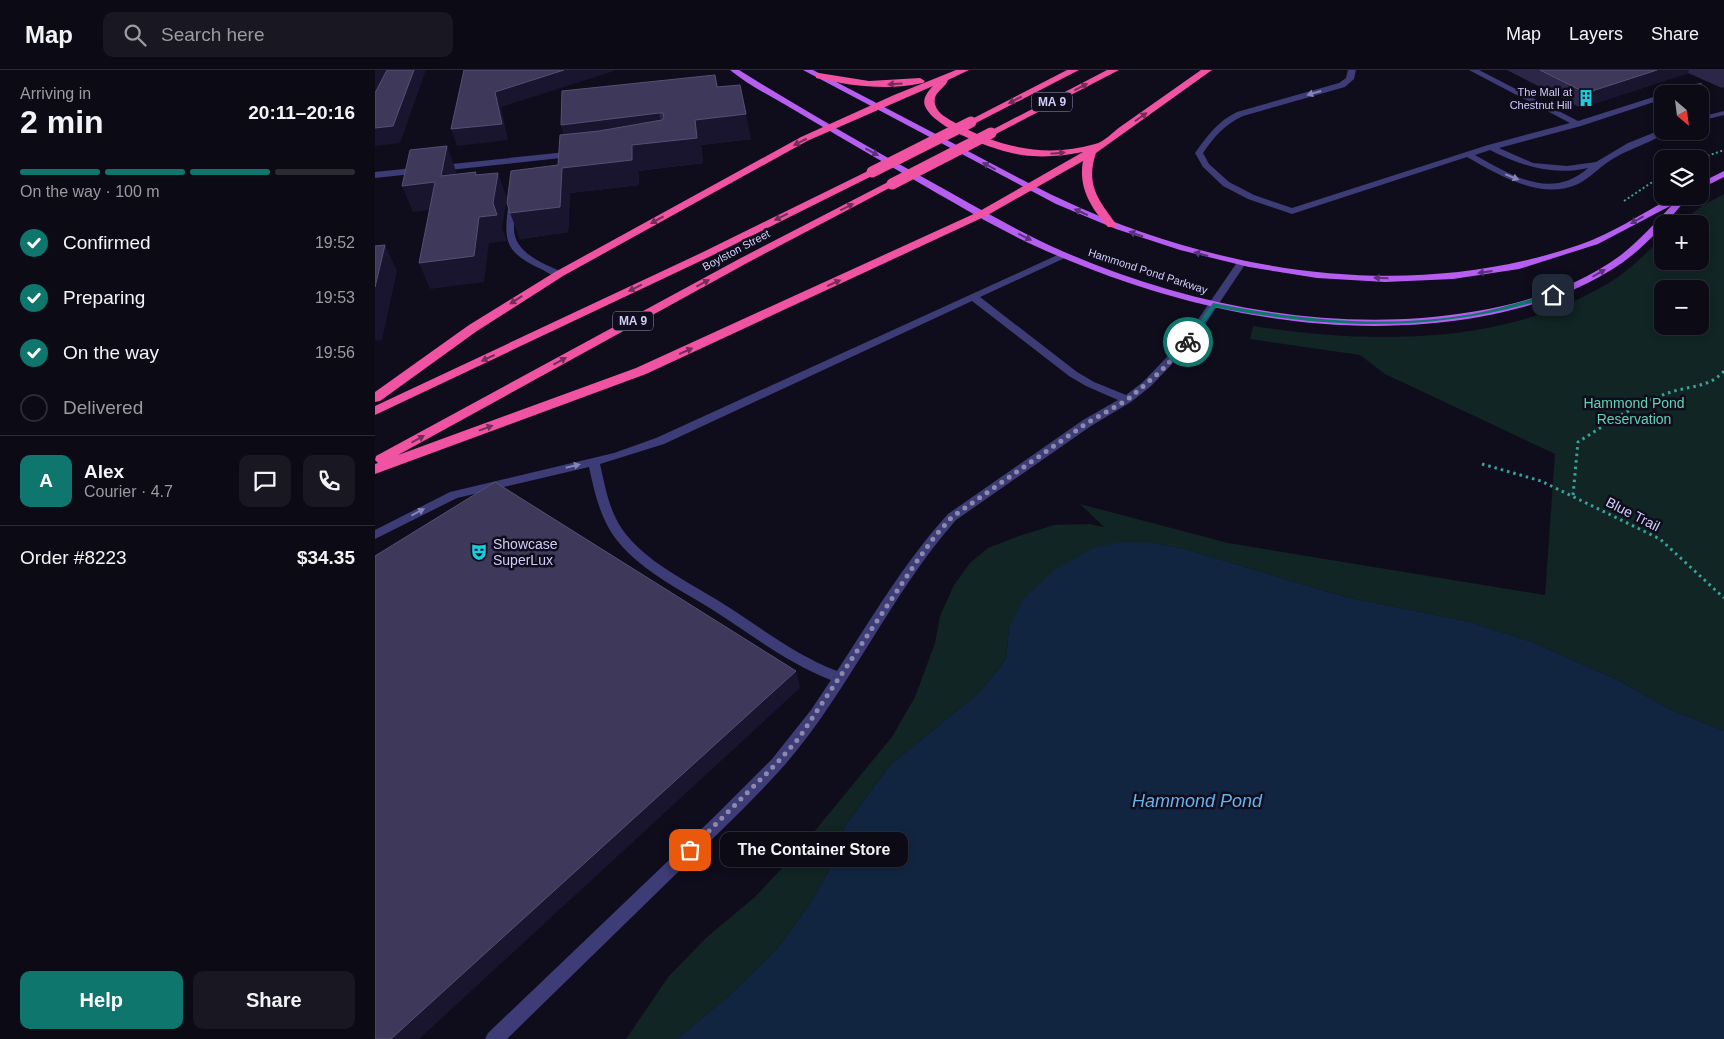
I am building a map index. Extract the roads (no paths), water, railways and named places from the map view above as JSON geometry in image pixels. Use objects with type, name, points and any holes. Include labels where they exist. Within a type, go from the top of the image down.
[{"type":"highway","name":"Boylston Street","points":[[375,412],[705,255],[1074,70]]},
{"type":"highway","name":"Boylston Street","points":[[375,462],[743,262],[1114,70]]},
{"type":"highway","points":[[375,470],[641,371],[922,244],[1032,188],[1091,152],[1207,70]]},
{"type":"highway","points":[[819,76],[852,83],[881,85],[918,82],[962,71]]},
{"type":"highway","points":[[962,71],[936,86],[930,99],[929,105],[932,111],[946,121],[993,144],[1018,152],[1059,153],[1101,145]]},
{"type":"highway","points":[[375,398],[473,328],[559,274],[779,153],[876,106],[962,71]]},
{"type":"highway","points":[[1091,152],[1087,160],[1087,186],[1097,206],[1112,225]]},
{"type":"main road","name":"Hammond Pond Parkway","points":[[734,70],[830,128],[982,214],[1064,255],[1159,290],[1213,305],[1277,317],[1372,324],[1422,322],[1498,311],[1557,294],[1601,272],[1646,238],[1677,205]]},
{"type":"main road","points":[[807,70],[1032,188],[1112,225],[1180,248],[1241,263],[1314,274],[1381,278],[1467,274],[1511,268],[1548,259],[1583,247],[1613,234],[1664,205]]},
{"type":"main road","points":[[1709,182],[1724,174]]},
{"type":"lane","points":[[1353,70],[1352,77],[1342,85],[1228,119],[1218,128],[1199,153],[1204,166],[1228,186],[1269,204],[1292,211],[1491,147],[1578,124],[1654,99]]},
{"type":"lane","points":[[1473,70],[1578,124]]},
{"type":"lane","points":[[1709,117],[1724,113]]},
{"type":"lane","points":[[1469,154],[1513,178],[1540,185],[1568,184],[1586,175],[1599,164],[1633,144],[1654,135]]},
{"type":"lane","points":[[1491,147],[1525,164],[1549,170],[1577,169],[1599,164]]},
{"type":"lane","points":[[375,175],[518,166],[587,153]]},
{"type":"lane","points":[[515,190],[509,229],[511,240],[527,258],[559,274]]},
{"type":"lane","points":[[375,535],[454,495],[617,456],[660,441],[1064,255]]},
{"type":"lane","points":[[494,1039],[718,823],[777,763],[817,714],[839,677],[935,536],[952,517],[1087,423],[1127,400],[1147,384],[1176,356],[1190,339],[1241,263]]},
{"type":"lane","points":[[973,297],[1073,374],[1090,384],[1127,400]]},
{"type":"lane","points":[[593,461],[610,517],[618,533],[638,553],[677,581],[808,665],[839,677]]},
{"type":"water","name":"Hammond Pond","points":[[1122,542],[1153,543],[1185,549],[1345,597],[1470,622],[1532,642],[1620,681],[1667,708],[1724,731],[1724,1039],[677,1039],[731,994],[776,950],[807,908],[829,871],[845,826],[890,765],[980,692],[1006,659],[1009,628],[1023,599],[1054,570],[1096,547]]},
{"type":"place","name":"The Mall at Chestnut Hill","points":[[1586,98]]},
{"type":"place","name":"Showcase SuperLux","points":[[479,552]]},
{"type":"place","name":"The Container Store","points":[[690,850]]},
{"type":"park label","name":"Hammond Pond Reservation","points":[[1634,412]]}]
